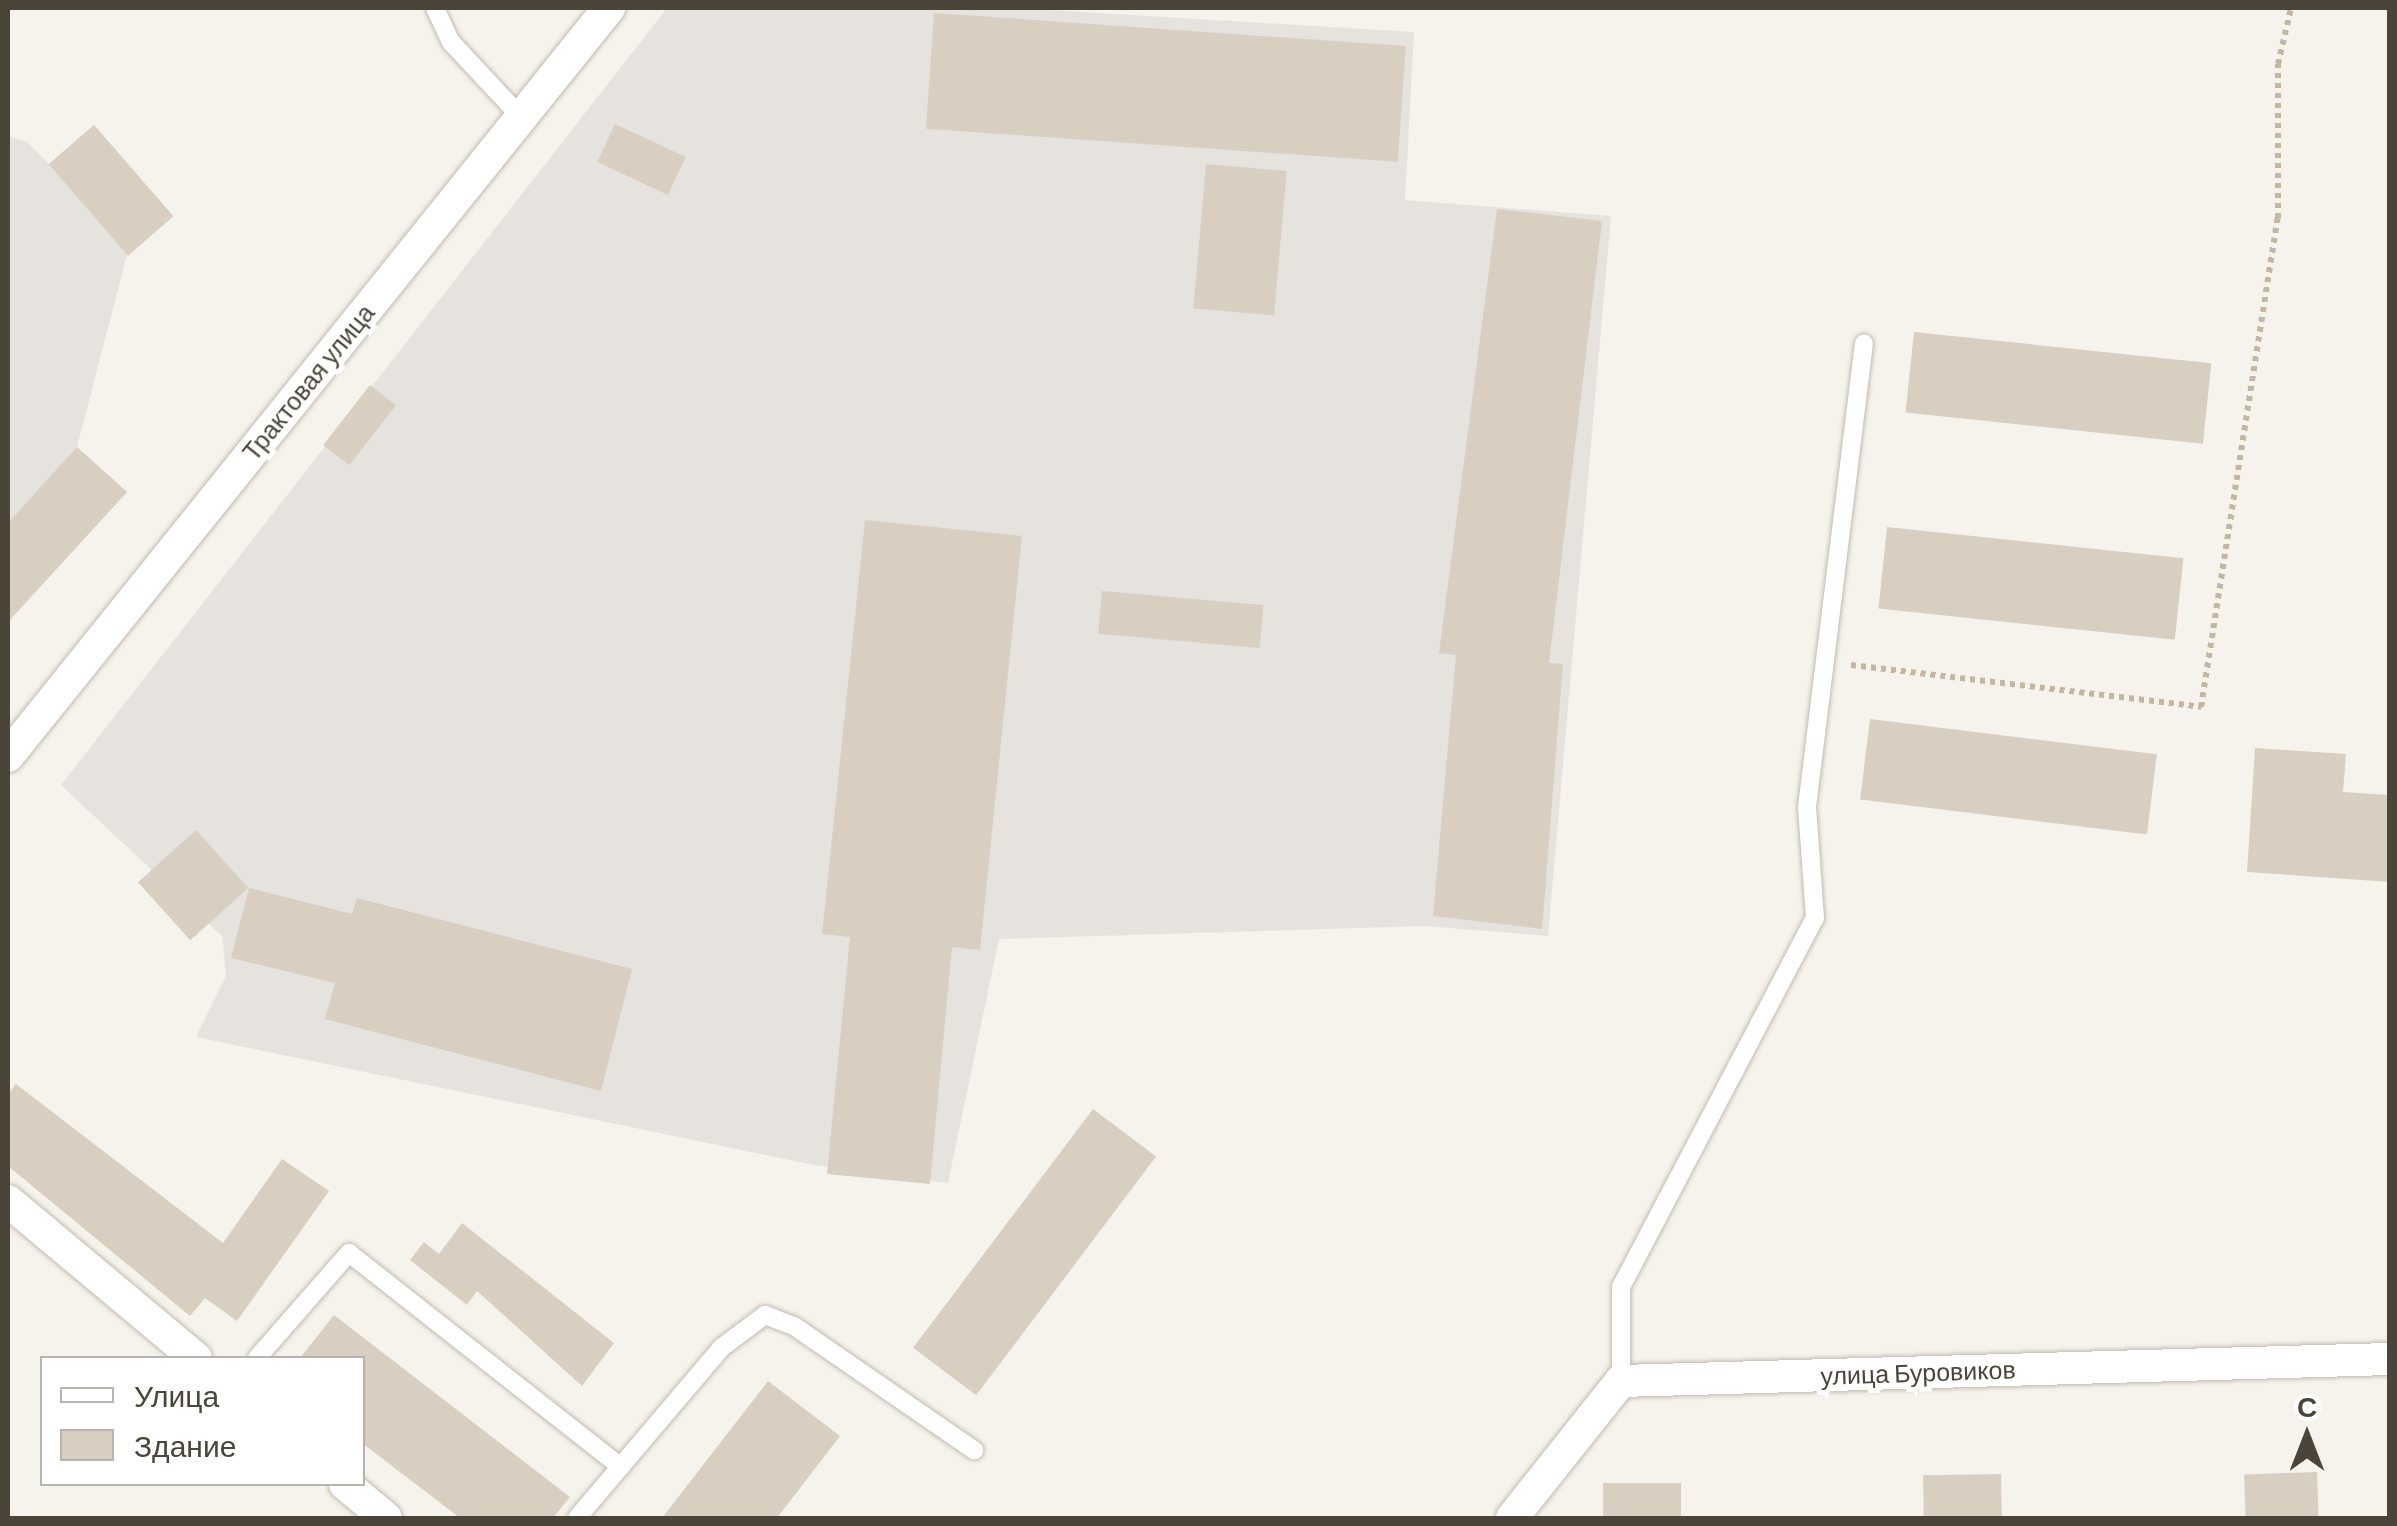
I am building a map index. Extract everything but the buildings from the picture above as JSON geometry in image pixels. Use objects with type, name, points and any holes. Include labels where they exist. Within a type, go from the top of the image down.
[{"type":"street","name":"Трактовая улица","points":[[8,756],[609,8]]},
{"type":"street","points":[[8,1201],[194,1356]]},
{"type":"street","name":"улица Буровиков","points":[[1621,1381],[2390,1359]]},
{"type":"street","points":[[1512,1518],[1621,1381]]},
{"type":"street","points":[[346,1486],[386,1518]]},
{"type":"lane","points":[[434,8],[452,42],[521,118]]},
{"type":"lane","points":[[1621,1381],[1621,1287],[1815,918],[1807,807],[1864,343]]},
{"type":"lane","points":[[259,1356],[348,1254],[620,1466]]},
{"type":"lane","points":[[577,1518],[721,1348],[765,1315],[794,1326],[974,1450]]},
{"type":"path","points":[[1825,662],[2201,706],[2278,218],[2278,64],[2292,8]]},
{"type":"shaded area","points":[[667,8],[1015,8],[1414,32],[1405,200],[1611,216],[1548,936],[1425,926],[999,939],[948,1183],[814,1165],[196,1037],[226,976],[222,936],[61,785]]},
{"type":"shaded area","points":[[94,125],[173,216],[127,255],[77,447],[127,492],[8,622],[8,136],[27,142],[49,164]]}]
